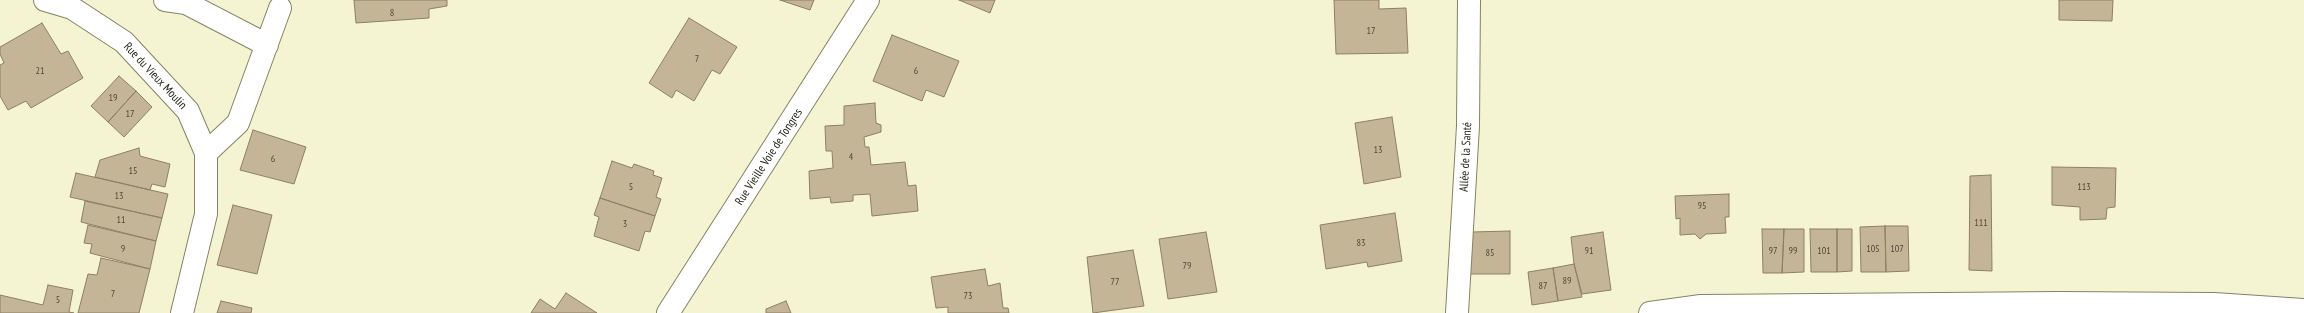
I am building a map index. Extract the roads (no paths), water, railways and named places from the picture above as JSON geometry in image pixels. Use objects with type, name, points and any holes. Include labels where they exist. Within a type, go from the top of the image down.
[{"type":"street","name":"Rue du Vieux Moulin","points":[[45,0],[79,4],[124,42],[188,111],[206,153],[206,214],[182,313]]},
{"type":"street","points":[[165,0],[186,3],[267,45]]},
{"type":"street","name":"Rue Vieille Voie de Tongres","points":[[668,313],[868,0]]},
{"type":"street","name":"Allée de la Santé","points":[[1456,313],[1468,126],[1469,0]]},
{"type":"street","points":[[206,153],[238,123],[280,8]]},
{"type":"street","points":[[1650,313],[1701,306],[2059,303],[2214,304],[2304,310]]}]
